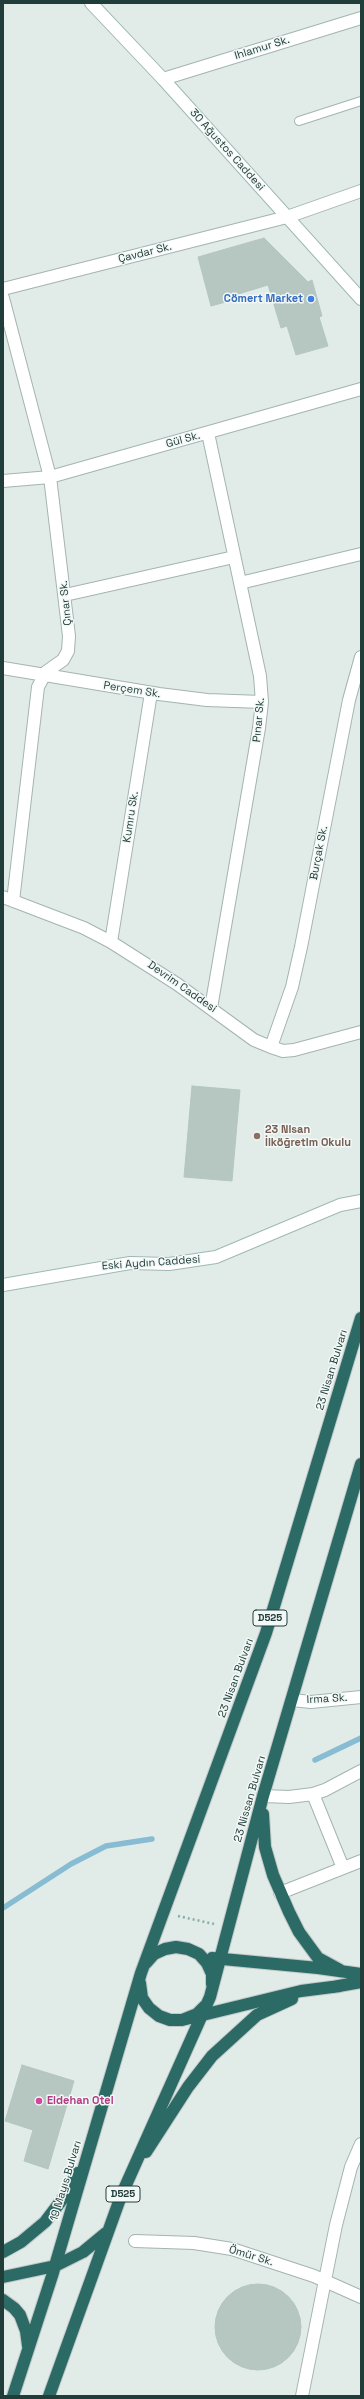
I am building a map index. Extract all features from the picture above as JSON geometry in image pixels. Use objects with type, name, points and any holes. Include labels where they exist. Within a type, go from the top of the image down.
[{"type":"highway","name":"23 Nisan Bulvarı","points":[[141,1973],[266,1632],[361,1318]]},
{"type":"highway","name":"23 Nissan Bulvarı","points":[[220,1960],[263,1796],[361,1464]]},
{"type":"highway","points":[[263,1796],[265,1847],[280,1893],[299,1932],[310,1948],[327,1965],[340,1970]]},
{"type":"highway","points":[[361,1974],[340,1970],[220,1960],[176,1947],[165,1949],[154,1954],[146,1963],[141,1973],[140,1986],[142,1998],[149,2008],[158,2016],[170,2020],[182,2020],[301,1991],[361,1982]]},
{"type":"highway","points":[[182,2020],[197,2014],[210,1998],[213,1986],[212,1974],[206,1963],[194,1952]]},
{"type":"highway","name":"D525","points":[[49,2396],[128,2180],[210,1998],[220,1960]]},
{"type":"highway","name":"19 Mayıs Bulvarı","points":[[13,2396],[55,2266],[141,1973]]},
{"type":"highway","points":[[128,2180],[188,2087],[228,2040],[269,2008],[340,1986]]},
{"type":"highway","points":[[3,2252],[21,2242],[45,2222],[64,2197],[89,2149]]},
{"type":"highway","points":[[3,2277],[43,2270],[55,2266],[83,2252],[109,2230]]},
{"type":"highway","points":[[3,2300],[14,2308],[20,2315],[26,2330],[28,2352]]},
{"type":"street","name":"30 Ağustos Caddesi","points":[[91,3],[163,79],[361,299]]},
{"type":"street","name":"Ihlamur Sk.","points":[[163,79],[361,18]]},
{"type":"street","name":"Çavdar Sk.","points":[[3,289],[287,217],[361,191]]},
{"type":"street","name":"Çınar Sk.","points":[[3,298],[50,477],[65,595],[69,636],[68,652],[63,660],[44,675]]},
{"type":"street","name":"Gül Sk.","points":[[3,481],[50,477],[361,389]]},
{"type":"street","name":"Pınar Sk.","points":[[208,433],[260,676],[262,702],[260,728],[211,1008]]},
{"type":"street","points":[[240,583],[361,554]]},
{"type":"street","points":[[65,595],[234,557]]},
{"type":"street","name":"Burçak Sk.","points":[[270,1047],[292,986],[301,947],[349,700],[361,657]]},
{"type":"street","name":"Perçem Sk.","points":[[3,668],[151,693],[207,700],[262,702]]},
{"type":"street","points":[[8,899],[38,687],[44,675]]},
{"type":"street","name":"Kumru Sk.","points":[[111,942],[151,693]]},
{"type":"street","name":"Devrim Caddesi","points":[[8,899],[84,928],[111,942],[142,960],[254,1040],[270,1047],[283,1051],[294,1050],[361,1032]]},
{"type":"street","name":"Eski Aydın Caddesi","points":[[3,1285],[130,1263],[169,1264],[216,1257],[340,1205],[361,1201]]},
{"type":"street","name":"Irma Sk.","points":[[292,1700],[325,1701],[361,1697]]},
{"type":"street","points":[[263,1796],[289,1797],[313,1794],[325,1790],[361,1771]]},
{"type":"street","points":[[313,1794],[343,1868]]},
{"type":"street","points":[[280,1893],[361,1861]]},
{"type":"street","points":[[302,2396],[343,2197],[351,2168],[361,2144]]},
{"type":"street","name":"Ömür Sk.","points":[[135,2241],[194,2243],[232,2249],[325,2281],[361,2296]]},
{"type":"lane","points":[[299,121],[361,101]]},
{"type":"path","points":[[163,1912],[228,1928]]},
{"type":"building","points":[[264,238],[308,282],[312,280],[322,316],[319,317],[328,346],[296,355],[287,326],[281,328],[268,285],[232,296],[233,300],[211,306],[198,257]]},
{"type":"building","points":[[192,1086],[240,1090],[232,1181],[184,1177]]},
{"type":"building","name":"Eldehan Otel","points":[[22,2065],[74,2081],[48,2169],[24,2161],[33,2130],[5,2121]]},
{"type":"building","points":[[258,2284],[275,2287],[289,2296],[298,2310],[301,2327],[298,2344],[289,2358],[275,2367],[258,2370],[241,2367],[227,2358],[218,2344],[215,2327],[218,2310],[227,2296],[241,2287]]},
{"type":"waterway","points":[[315,1760],[361,1738]]},
{"type":"waterway","points":[[3,1908],[71,1864],[106,1846],[152,1839]]},
{"type":"place","name":"Cömert Market","points":[[311,299]]},
{"type":"place","name":"23 Nisan İlköğretim Okulu","points":[[257,1136]]},
{"type":"place","name":"Eldehan Otel","points":[[39,2101]]}]
